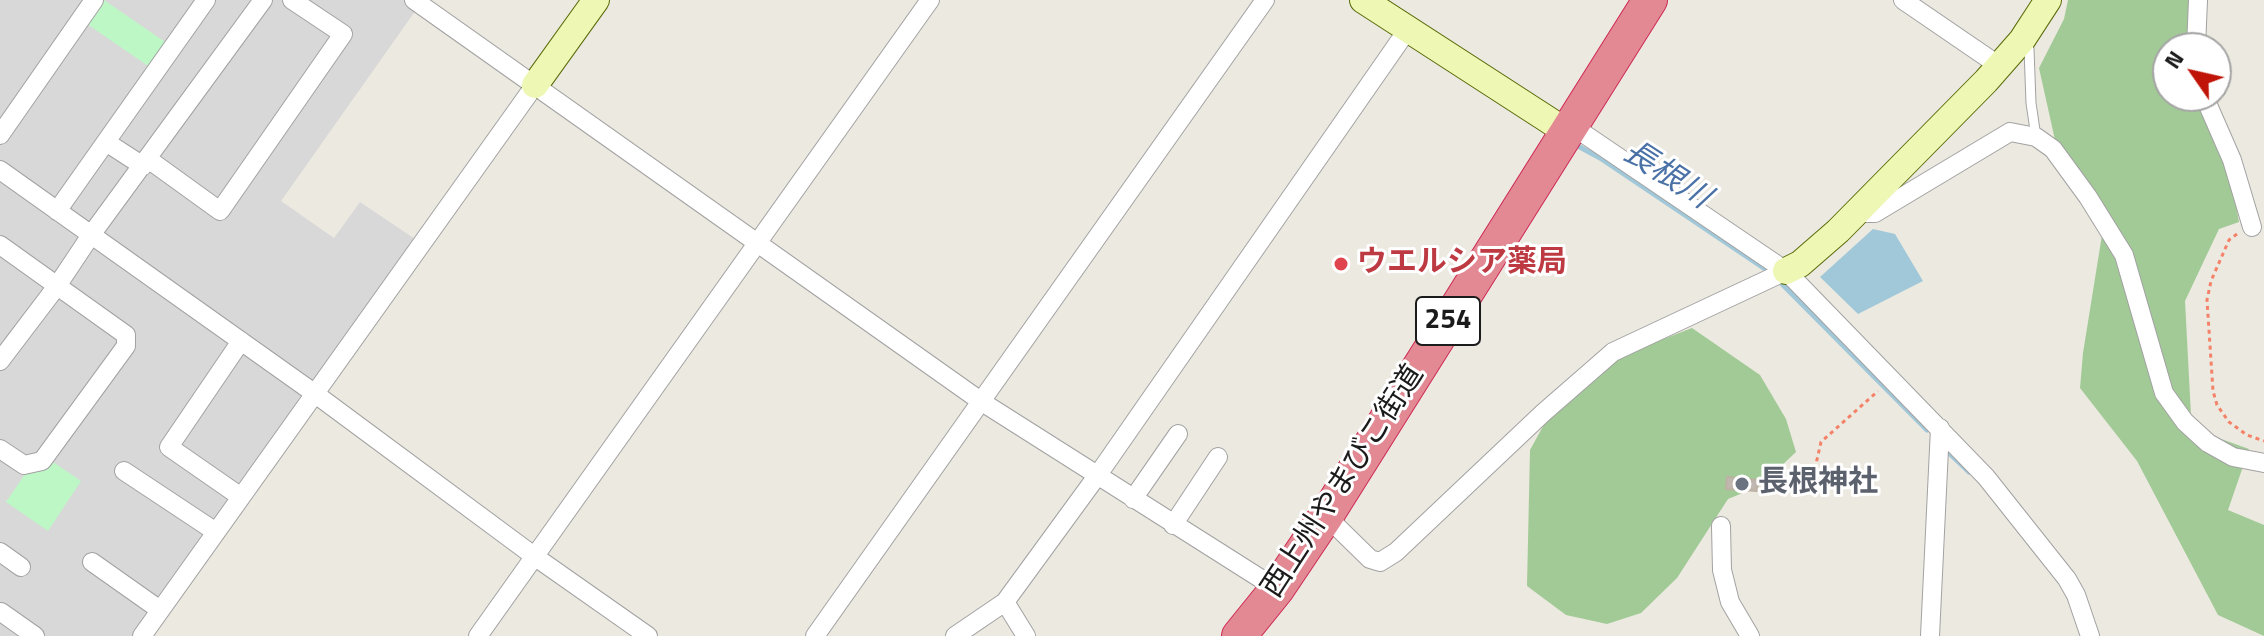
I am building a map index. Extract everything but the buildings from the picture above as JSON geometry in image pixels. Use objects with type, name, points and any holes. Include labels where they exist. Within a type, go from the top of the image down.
[{"type":"highway","name":"西上州やまびこ街道","points":[[1239,636],[1277,589],[1326,516],[1650,0]]},
{"type":"street","points":[[57,211],[206,0]]},
{"type":"street","points":[[0,361],[7,338],[57,286],[263,0]]},
{"type":"street","points":[[106,142],[146,162],[220,211],[343,34],[292,0]]},
{"type":"street","points":[[414,0],[982,402],[1277,589]]},
{"type":"street","points":[[142,636],[596,0]]},
{"type":"street","points":[[478,636],[930,0]]},
{"type":"street","points":[[815,636],[1265,0]]},
{"type":"street","points":[[1363,0],[1569,128],[1786,271],[1986,477],[2067,579],[2090,636]]},
{"type":"street","points":[[1903,0],[1998,65]]},
{"type":"street","points":[[1326,516],[1370,559],[1380,562],[1396,552],[1543,413],[1613,352],[1800,264],[1986,81],[2022,40],[2048,0]]},
{"type":"street","points":[[2197,32],[2198,0]]},
{"type":"street","points":[[0,135],[88,2]]},
{"type":"street","points":[[955,636],[1005,602],[1097,476],[1408,29]]},
{"type":"street","points":[[2211,112],[2232,160],[2252,227]]},
{"type":"street","points":[[1855,213],[1875,213],[2010,132],[2036,137],[2053,149],[2062,161],[2124,255],[2164,393],[2185,422],[2208,443],[2233,457],[2264,463]]},
{"type":"street","points":[[0,170],[648,636]]},
{"type":"street","points":[[0,245],[126,335],[126,346],[42,461],[24,465],[0,449]]},
{"type":"street","points":[[241,341],[169,447],[241,497]]},
{"type":"street","points":[[1930,636],[1940,428]]},
{"type":"street","points":[[1133,499],[1178,434]]},
{"type":"street","points":[[1173,525],[1218,457]]},
{"type":"street","points":[[124,471],[216,532]]},
{"type":"street","points":[[1721,526],[1722,570],[1730,602],[1750,636]]},
{"type":"street","points":[[0,552],[21,567]]},
{"type":"street","points":[[92,562],[160,610]]},
{"type":"street","points":[[1005,602],[1026,636]]},
{"type":"street","points":[[1,612],[35,636]]},
{"type":"lane","points":[[2022,40],[2029,49],[2036,137]]},
{"type":"path","points":[[2252,227],[2229,240],[2211,281],[2207,300],[2213,391],[2217,405],[2229,422],[2247,435],[2264,441]]},
{"type":"path","points":[[1777,486],[1809,483],[1821,442],[1875,393]]},
{"type":"shaded area","points":[[0,0],[423,0],[281,201],[334,238],[360,202],[415,239],[134,636],[0,636]]},
{"type":"green space","points":[[104,0],[168,44],[151,68],[87,24]]},
{"type":"green space","points":[[2068,0],[2188,0],[2188,32],[2152,32],[2152,112],[2203,112],[2227,158],[2239,222],[2219,229],[2185,301],[2191,415],[2210,435],[2249,449],[2228,510],[2264,525],[2264,636],[2218,615],[2137,461],[2080,388],[2102,235],[2059,158],[2039,68],[2064,19]]},
{"type":"green space","points":[[1692,328],[1760,375],[1786,419],[1796,452],[1760,486],[1728,499],[1677,578],[1641,613],[1607,624],[1566,615],[1527,586],[1530,450],[1552,410],[1604,362]]},
{"type":"green space","points":[[50,460],[81,481],[48,531],[6,502],[25,474],[39,471]]},
{"type":"water","points":[[1873,229],[1895,234],[1923,281],[1858,314],[1820,277]]},
{"type":"waterway","name":"長根川","points":[[1576,145],[1771,273]]},
{"type":"waterway","name":"長根川","points":[[1778,280],[1927,430]]},
{"type":"waterway","name":"長根川","points":[[1950,454],[1969,472]]},
{"type":"place","name":"ウエルシア薬局","points":[[1341,264]]},
{"type":"place","name":"長根神社","points":[[1742,484]]}]
